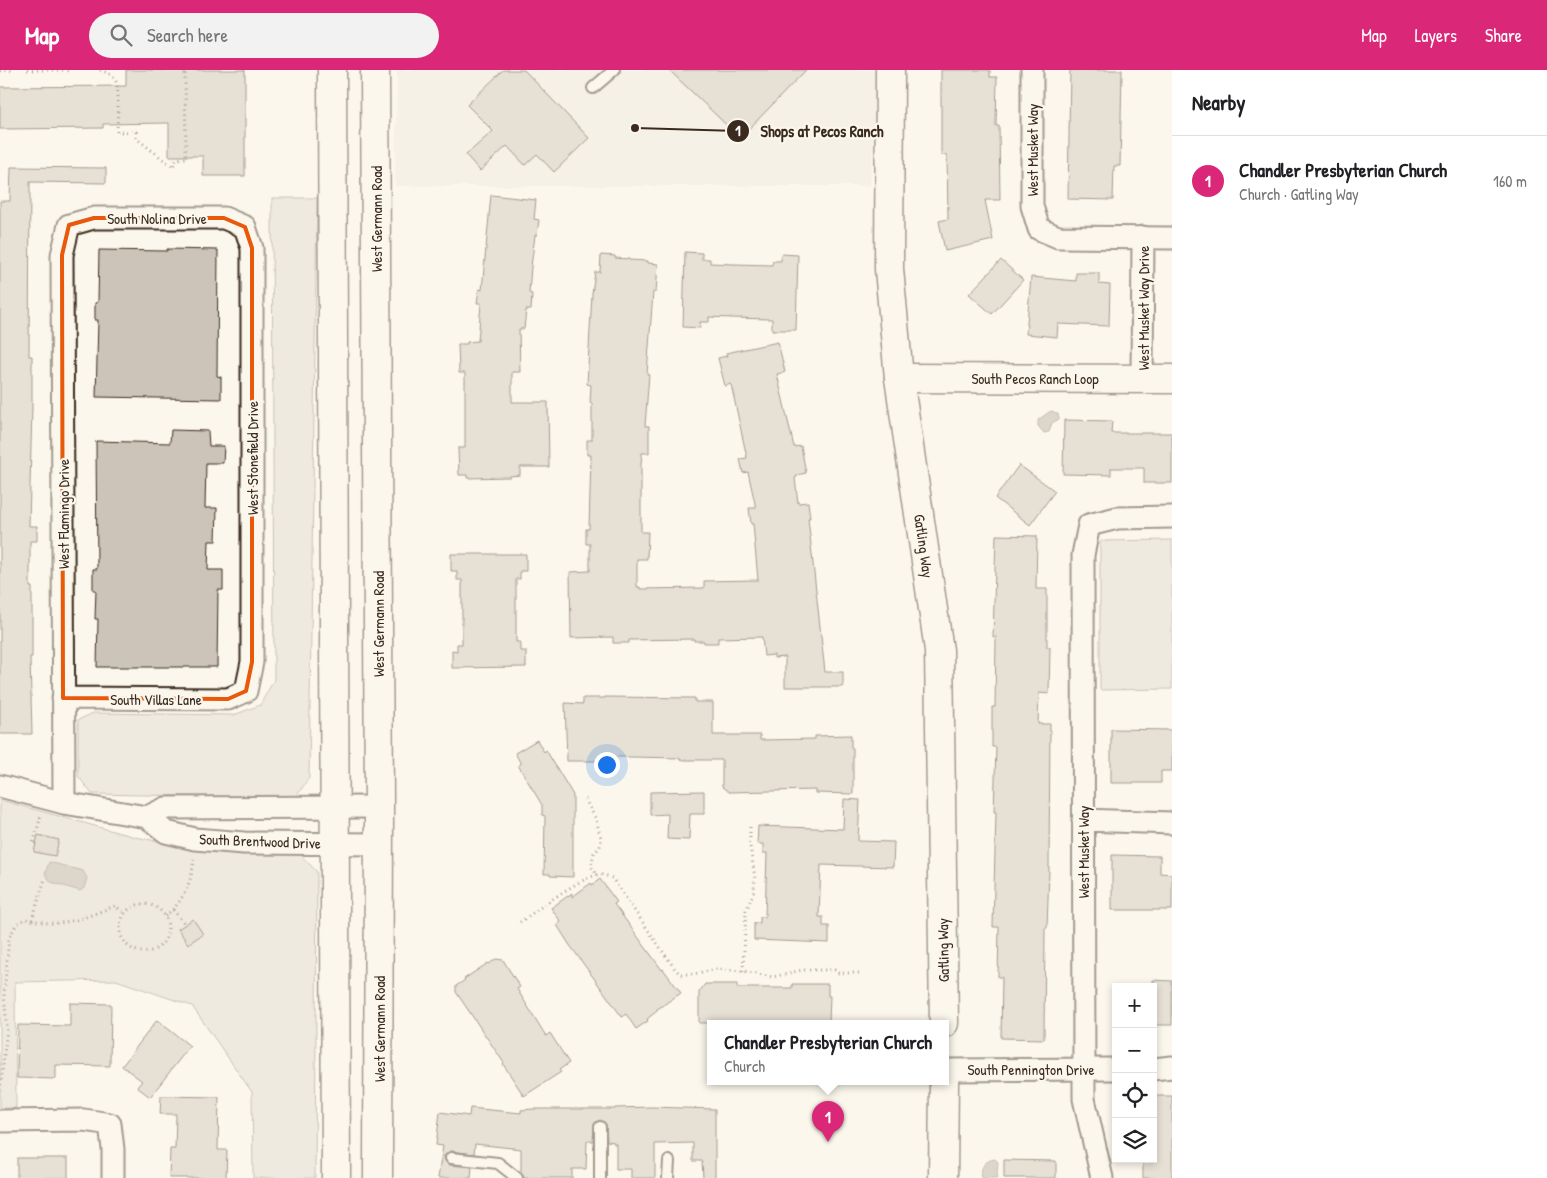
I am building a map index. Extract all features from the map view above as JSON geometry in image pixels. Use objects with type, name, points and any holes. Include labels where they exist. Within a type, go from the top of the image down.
[{"type":"main road","points":[[332,70],[336,1178]]},
{"type":"main road","name":"West Germann Road","points":[[375,70],[379,807],[378,1178]]},
{"type":"main road","name":"Gatling Way","points":[[890,70],[889,269],[899,378],[939,650],[944,1020]]},
{"type":"main road","name":"South Pecos Ranch Loop","points":[[899,378],[1172,379]]},
{"type":"main road","points":[[943,1178],[944,1085]]},
{"type":"street","name":"West Musket Way","points":[[1032,70],[1032,206],[1039,229],[1058,237],[1143,238]]},
{"type":"street","name":"South Nolina Drive","points":[[69,225],[94,218],[224,218],[245,226]]},
{"type":"street","name":"West Flamingo Drive","points":[[56,801],[64,698],[62,255],[69,225]]},
{"type":"street","name":"West Stonefield Drive","points":[[245,226],[252,248],[252,662],[246,691]]},
{"type":"street","points":[[1143,238],[1172,238]]},
{"type":"street","name":"West Musket Way Drive","points":[[1142,378],[1143,238]]},
{"type":"street","name":"West Musket Way","points":[[1102,1178],[1084,1099],[1083,555],[1089,525],[1117,518],[1172,517]]},
{"type":"street","name":"South Villas Lane","points":[[64,698],[228,699],[246,691]]},
{"type":"street","name":"South Brentwood Drive","points":[[0,786],[56,801],[148,817],[166,832],[195,839],[244,843],[379,844]]},
{"type":"street","name":"South Brentwood Drive","points":[[148,817],[166,808],[379,807]]},
{"type":"street","points":[[1082,820],[1172,823]]},
{"type":"street","points":[[1157,1069],[1172,1067]]},
{"type":"street","name":"South Pennington Drive","points":[[949,1070],[1112,1069]]},
{"type":"street","points":[[0,1121],[84,1120],[110,1124],[113,1149],[113,1178]]},
{"type":"lane","points":[[593,88],[614,70]]},
{"type":"lane","points":[[600,1127],[600,1178]]},
{"type":"lane","points":[[451,1158],[498,1163],[517,1178]]},
{"type":"lane","points":[[668,1178],[669,1161]]},
{"type":"path","points":[[0,71],[13,70]]},
{"type":"path","points":[[27,70],[72,70]]},
{"type":"path","points":[[100,70],[109,73],[115,80],[117,88],[117,132],[136,132],[136,138],[172,167],[176,159],[186,158],[186,70]]},
{"type":"path","points":[[585,799],[596,819],[601,838],[600,847],[594,853],[591,866],[596,876]]},
{"type":"path","points":[[36,844],[33,844],[36,832],[56,801]]},
{"type":"path","points":[[743,971],[746,911],[754,891],[755,878],[750,846],[750,827]]},
{"type":"path","points":[[165,916],[173,910],[188,887],[192,873],[195,839]]},
{"type":"path","points":[[520,922],[558,895],[596,876],[605,875],[612,878],[680,974],[693,974],[717,969],[743,971],[774,977],[813,969],[862,973]]},
{"type":"path","points":[[32,920],[45,879]]},
{"type":"path","points":[[146,904],[155,906],[168,922],[168,932],[164,941],[157,948],[148,952],[138,951],[129,947],[123,939],[120,929],[125,913],[136,905],[146,904]]},
{"type":"path","points":[[0,1090],[7,1029],[4,994],[9,938],[16,925],[25,919],[50,923],[66,921],[86,917],[115,906],[125,913]]},
{"type":"path","points":[[173,910],[185,924]]},
{"type":"highlighted area","points":[[94,218],[224,218],[245,227],[252,248],[252,662],[246,691],[228,699],[63,698],[62,255],[69,225]]},
{"type":"shaded area","points":[[397,70],[879,70],[870,186],[395,186]]},
{"type":"shaded area","points":[[272,198],[317,198],[309,778],[295,798],[92,794],[78,776],[78,720],[93,713],[234,715],[260,705],[274,680]]},
{"type":"shaded area","points":[[1052,411],[1058,414],[1059,419],[1052,423],[1049,432],[1044,433],[1038,426],[1038,420]]},
{"type":"shaded area","points":[[1172,540],[1172,689],[1100,690],[1100,541]]},
{"type":"shaded area","points":[[0,800],[135,837],[223,853],[300,854],[317,872],[315,1178],[253,1178],[252,1092],[192,1006],[116,980],[15,982],[16,1108],[0,1108]]},
{"type":"shaded area","points":[[49,862],[83,871],[87,878],[84,888],[80,891],[51,882],[45,874]]},
{"type":"shaded area","points":[[995,1159],[998,1162],[998,1178],[982,1178],[981,1171],[984,1165],[988,1161]]},
{"type":"building","points":[[126,70],[245,70],[245,176],[203,176],[203,156],[169,156],[169,123],[103,124],[103,128],[0,129],[0,87],[126,86]]},
{"type":"building","points":[[503,70],[524,70],[589,138],[554,172],[537,154],[525,165],[507,146],[480,171],[466,155],[493,131],[467,105]]},
{"type":"building","points":[[669,70],[806,70],[740,138]]},
{"type":"building","points":[[941,70],[990,70],[990,77],[997,77],[996,126],[999,126],[1000,200],[985,200],[993,240],[945,251],[939,221],[948,219],[947,155],[941,155]]},
{"type":"building","points":[[1070,70],[1122,70],[1120,166],[1114,166],[1113,200],[1068,199]]},
{"type":"building","points":[[11,167],[106,168],[106,183],[30,182],[29,356],[32,356],[32,407],[29,526],[37,526],[37,541],[30,541],[30,587],[32,587],[32,657],[30,657],[32,734],[0,734],[0,201],[10,201]]},
{"type":"building","points":[[491,195],[536,200],[534,219],[539,220],[531,267],[529,293],[532,294],[531,310],[526,310],[524,329],[519,329],[520,372],[512,372],[512,402],[548,402],[549,467],[520,467],[520,475],[510,477],[467,478],[467,475],[459,475],[458,448],[465,448],[465,373],[459,373],[458,344],[478,341],[481,303],[477,303],[479,289],[482,290]]},
{"type":"building","points":[[167,249],[218,250],[217,376],[221,377],[221,399],[96,397],[98,320],[95,320],[95,303],[98,302],[99,250],[167,251]]},
{"type":"building","points":[[685,252],[702,253],[702,259],[710,259],[710,263],[733,264],[772,265],[773,261],[781,261],[781,254],[798,255],[796,330],[772,330],[772,319],[709,317],[709,322],[700,322],[700,328],[683,327]]},
{"type":"building","points":[[601,255],[658,264],[656,292],[653,292],[647,374],[649,374],[645,426],[649,426],[649,453],[642,453],[641,465],[641,532],[648,532],[647,559],[637,559],[637,587],[640,587],[640,589],[704,588],[704,581],[758,580],[753,524],[751,524],[749,508],[756,508],[748,472],[743,473],[740,459],[747,458],[731,384],[725,386],[718,358],[727,356],[726,353],[778,342],[785,372],[777,374],[794,447],[801,446],[806,473],[797,475],[795,478],[798,503],[808,502],[810,518],[808,518],[825,672],[843,672],[843,687],[785,687],[785,657],[774,658],[774,655],[764,656],[762,637],[718,638],[718,643],[704,643],[704,641],[694,641],[694,639],[629,640],[629,643],[613,643],[613,637],[571,638],[570,572],[590,571],[590,544],[586,544],[586,529],[589,529],[591,455],[587,455],[587,440],[592,440],[592,403],[590,403],[591,385],[587,384],[592,294],[595,272],[600,272]]},
{"type":"building","points":[[1001,260],[1023,280],[992,314],[969,294]]},
{"type":"building","points":[[1076,273],[1099,273],[1099,284],[1110,285],[1109,326],[1058,324],[1057,337],[1026,334],[1031,277],[1076,281]]},
{"type":"building","points":[[1064,420],[1112,421],[1111,433],[1172,433],[1172,483],[1144,483],[1144,468],[1111,468],[1111,475],[1063,474]]},
{"type":"building","points":[[171,430],[208,431],[209,446],[224,446],[223,463],[206,463],[205,508],[217,508],[216,541],[209,541],[208,570],[223,570],[223,590],[218,590],[217,667],[97,667],[98,619],[95,619],[96,590],[93,590],[93,569],[97,569],[96,441],[170,443]]},
{"type":"building","points":[[1019,465],[1055,491],[1030,525],[995,498]]},
{"type":"building","points":[[996,535],[1037,536],[1036,589],[1047,589],[1047,647],[1050,647],[1049,694],[1039,693],[1038,724],[1050,724],[1049,870],[1047,928],[1045,928],[1044,1039],[1001,1038],[1002,977],[998,977],[999,927],[993,927],[996,747],[992,747],[992,707],[995,707],[996,637],[993,637]]},
{"type":"building","points":[[451,554],[526,554],[526,571],[520,571],[520,579],[516,579],[516,642],[520,642],[520,651],[526,651],[526,667],[452,668],[452,650],[457,651],[457,644],[462,644],[462,580],[457,580],[457,571],[451,571]]},
{"type":"building","points":[[583,698],[695,698],[695,702],[713,702],[713,735],[760,735],[760,740],[815,739],[815,736],[851,735],[851,747],[853,748],[853,794],[815,793],[815,790],[729,792],[722,787],[722,760],[599,757],[599,761],[567,761],[565,703],[583,704]]},
{"type":"building","points":[[1111,729],[1172,730],[1172,771],[1161,771],[1161,783],[1111,783]]},
{"type":"building","points":[[537,740],[544,752],[546,750],[573,795],[573,877],[544,874],[545,816],[542,815],[542,805],[518,765],[521,764],[515,753]]},
{"type":"building","points":[[704,791],[704,814],[690,814],[689,840],[667,839],[668,814],[650,815],[650,792]]},
{"type":"building","points":[[844,799],[860,800],[858,841],[894,842],[893,867],[821,865],[819,917],[823,917],[823,926],[829,926],[829,943],[754,940],[754,923],[760,923],[760,917],[765,917],[767,853],[763,853],[763,844],[757,844],[758,826],[843,829]]},
{"type":"building","points":[[38,835],[59,840],[55,856],[34,852]]},
{"type":"building","points":[[1112,855],[1160,856],[1160,873],[1172,874],[1172,910],[1112,910]]},
{"type":"building","points":[[600,879],[617,902],[614,904],[681,993],[656,1010],[647,1019],[648,1021],[636,1029],[626,1014],[622,1017],[569,944],[557,925],[561,922],[551,908],[572,893],[572,897],[591,883],[592,885]]},
{"type":"building","points":[[193,919],[203,934],[188,944],[178,929]]},
{"type":"building","points":[[496,959],[503,960],[520,987],[517,989],[546,1036],[550,1033],[569,1063],[559,1070],[561,1072],[524,1096],[456,992],[456,986],[464,979]]},
{"type":"building","points":[[1153,980],[1172,981],[1172,1025],[1157,1025],[1157,983],[1153,983]]},
{"type":"building","points":[[705,984],[737,984],[737,988],[792,988],[792,984],[828,984],[828,996],[830,996],[829,1020],[707,1020],[707,1023],[699,1023],[699,992]]},
{"type":"building","points":[[70,1003],[111,1004],[110,1066],[56,1065],[56,1079],[17,1078],[18,1025],[70,1026]]},
{"type":"building","points":[[157,1020],[190,1046],[150,1097],[137,1087],[142,1081],[122,1066]]},
{"type":"building","points":[[161,1096],[219,1097],[218,1150],[227,1150],[226,1178],[169,1178],[170,1149],[175,1149],[176,1114],[160,1114]]},
{"type":"building","points":[[1157,1096],[1172,1096],[1172,1178],[1143,1178],[1143,1163],[1157,1163]]},
{"type":"building","points":[[651,1107],[715,1109],[715,1178],[703,1178],[702,1161],[693,1161],[693,1143],[655,1144],[655,1178],[631,1178],[631,1169],[616,1169],[616,1144],[607,1141],[606,1124],[600,1120],[594,1124],[593,1141],[587,1141],[586,1169],[572,1169],[572,1178],[524,1178],[521,1173],[521,1149],[475,1144],[474,1154],[451,1151],[444,1157],[445,1161],[450,1165],[472,1167],[471,1178],[438,1178],[443,1146],[436,1145],[440,1112],[469,1116],[470,1108],[521,1113],[521,1110],[532,1109]]},
{"type":"building","points":[[17,1158],[68,1158],[68,1178],[17,1178]]},
{"type":"building","points":[[1004,1160],[1056,1161],[1056,1178],[1004,1178]]},
{"type":"place","name":"Shops at Pecos Ranch","points":[[635,128]]},
{"type":"place","name":"Chandler Presbyterian Church","points":[[828,1142]]}]
